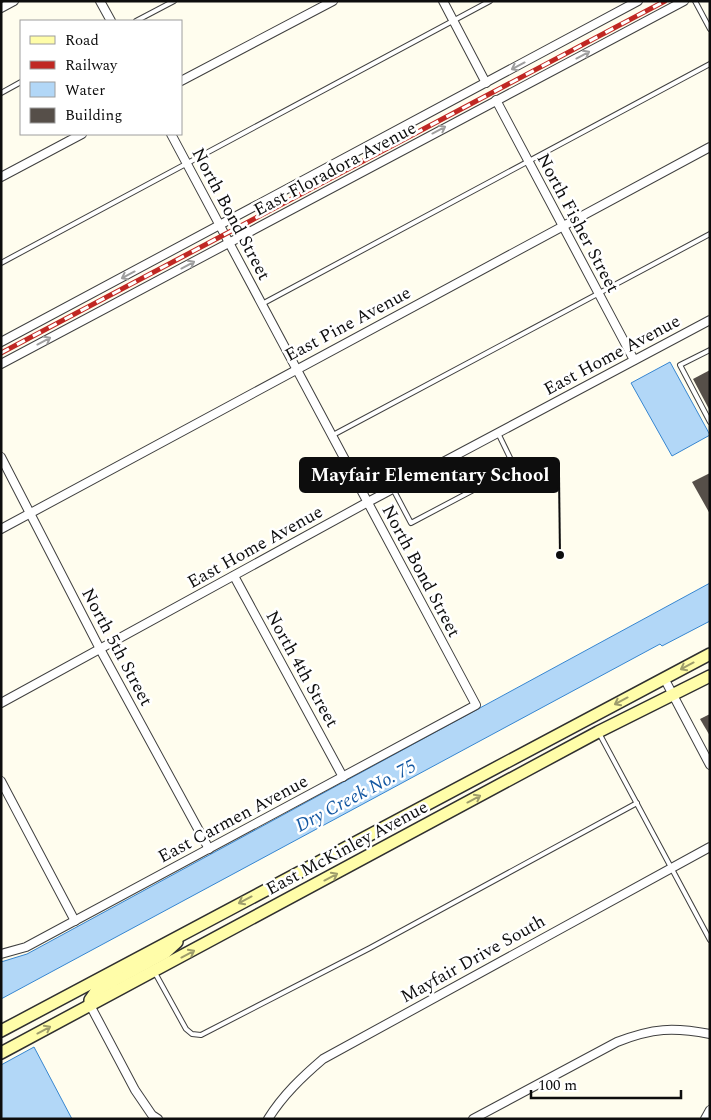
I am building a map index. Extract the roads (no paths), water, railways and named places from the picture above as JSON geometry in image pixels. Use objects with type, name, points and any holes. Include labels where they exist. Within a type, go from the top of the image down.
[{"type":"main road","name":"East McKinley Avenue","points":[[1,1030],[710,654]]},
{"type":"main road","name":"East McKinley Avenue","points":[[1,1053],[598,732],[710,676]]},
{"type":"main road","points":[[90,1005],[90,1000],[97,990],[165,953],[194,928]]},
{"type":"street","points":[[1,8],[14,1]]},
{"type":"street","points":[[100,1],[110,20]]},
{"type":"street","points":[[182,81],[333,1]]},
{"type":"street","points":[[443,1],[486,83]]},
{"type":"street","name":"East Floradora Avenue","points":[[1,342],[638,1]]},
{"type":"street","name":"East Floradora Avenue","points":[[1,364],[684,1]]},
{"type":"street","name":"North Fisher Street","points":[[496,100],[634,360]]},
{"type":"street","points":[[1,177],[80,135]]},
{"type":"street","name":"North Bond Street","points":[[172,135],[476,705]]},
{"type":"street","name":"East Pine Avenue","points":[[1,529],[710,147]]},
{"type":"street","name":"East Home Avenue","points":[[1,703],[392,489],[710,320]]},
{"type":"street","name":"North 5th Street","points":[[1,457],[100,648],[209,849]]},
{"type":"street","name":"North 4th Street","points":[[234,576],[343,777]]},
{"type":"street","points":[[664,678],[710,765]]},
{"type":"street","name":"East Carmen Avenue","points":[[1,954],[26,947],[476,705]]},
{"type":"street","points":[[1,781],[75,921]]},
{"type":"street","name":"Mayfair Drive South","points":[[268,1119],[279,1102],[323,1058],[710,847]]},
{"type":"street","points":[[90,1005],[135,1090],[152,1115],[158,1119]]},
{"type":"street","points":[[473,1119],[617,1042],[637,1034],[669,1029],[710,1034]]},
{"type":"street","points":[[705,1119],[710,1110]]},
{"type":"lane","points":[[138,20],[174,1]]},
{"type":"lane","points":[[1,262],[490,1]]},
{"type":"lane","points":[[695,1],[710,29]]},
{"type":"lane","points":[[262,304],[710,64]]},
{"type":"lane","points":[[1,93],[20,83]]},
{"type":"lane","points":[[332,436],[710,234]]},
{"type":"lane","points":[[710,350],[680,365],[710,422]]},
{"type":"lane","points":[[392,489],[411,523],[515,468],[498,433]]},
{"type":"lane","points":[[598,732],[710,940]]},
{"type":"lane","points":[[154,972],[186,1029],[192,1034],[201,1035],[370,948],[637,803]]},
{"type":"water","points":[[670,362],[710,435],[672,456],[631,383]]},
{"type":"water","name":"Dry Creek No. 75","points":[[710,583],[710,621],[662,646],[660,644],[1,999],[1,962],[27,954]]},
{"type":"water","points":[[34,1047],[72,1119],[1,1119],[1,1065]]},
{"type":"railway","points":[[1,353],[665,1]]},
{"type":"place","name":"Mayfair Elementary School","points":[[560,555]]}]
